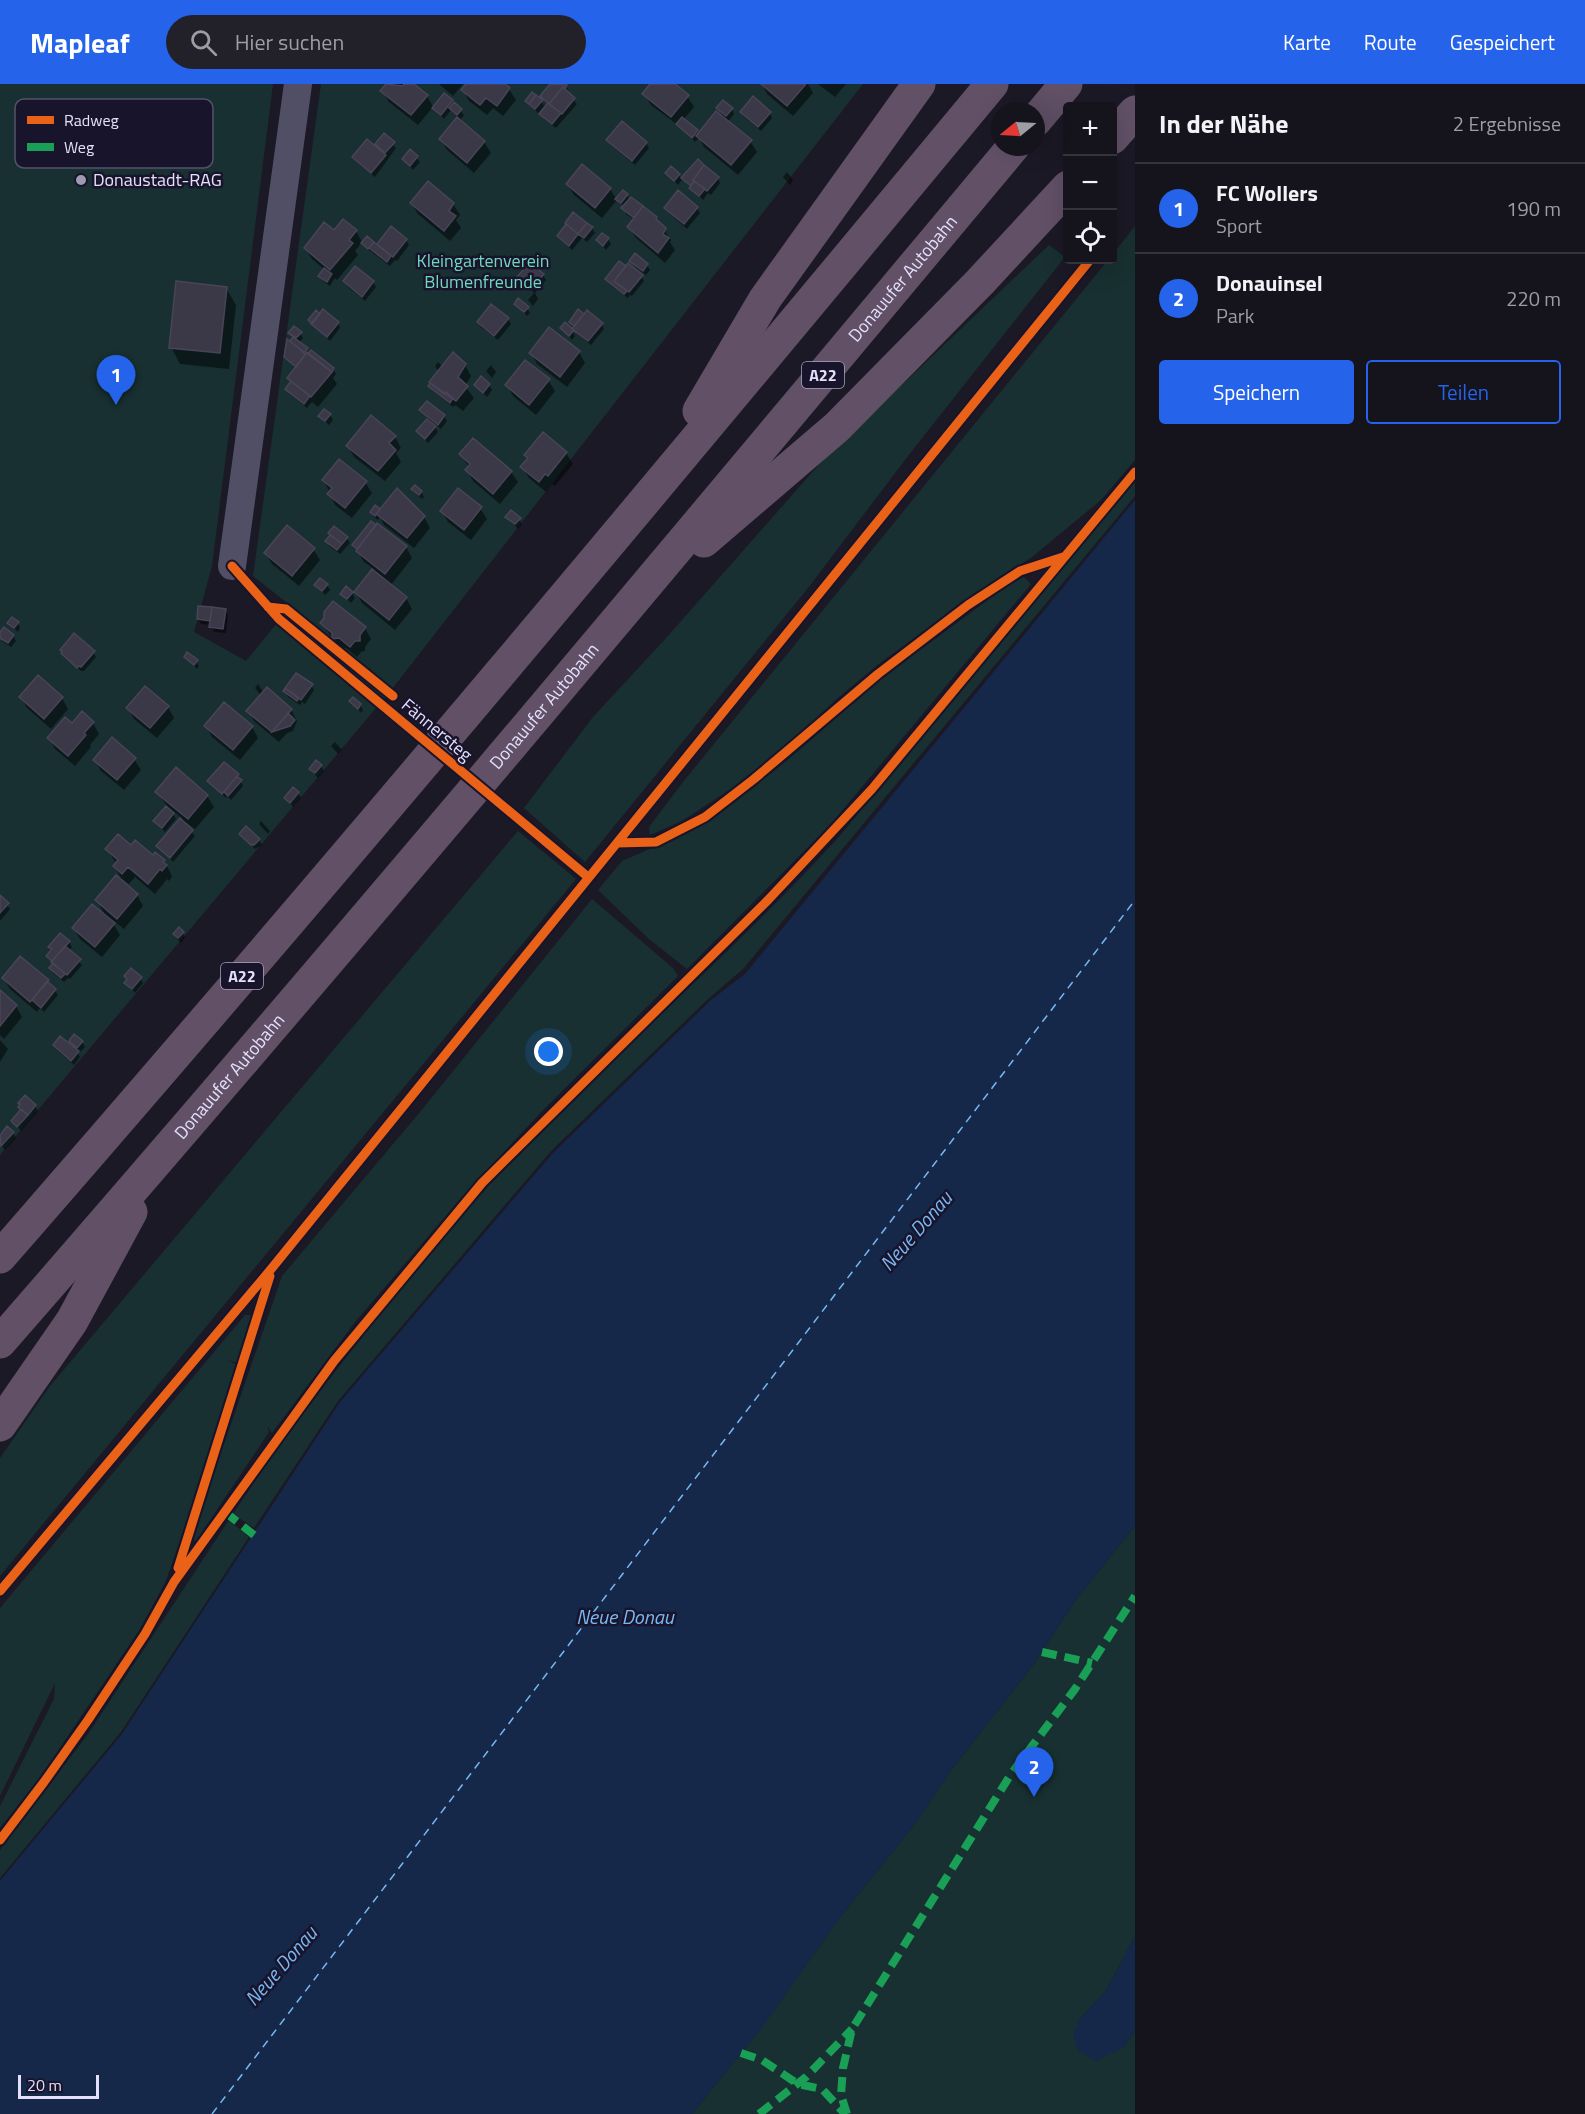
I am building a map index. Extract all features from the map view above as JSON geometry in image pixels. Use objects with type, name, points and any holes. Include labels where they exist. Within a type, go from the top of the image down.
[{"type":"highway","points":[[649,497],[765,299],[919,84]]},
{"type":"highway","name":"A22","points":[[0,1257],[116,1124],[649,497],[992,84]]},
{"type":"highway","points":[[1045,109],[1066,84]]},
{"type":"highway","points":[[1117,133],[1135,112]]},
{"type":"highway","name":"Donauufer Autobahn","points":[[0,1342],[160,1159],[632,602],[1005,156]]},
{"type":"highway","points":[[632,602],[837,427],[980,282],[1063,192]]},
{"type":"highway","points":[[0,1425],[72,1321],[160,1159]]},
{"type":"lane","points":[[232,566],[298,84]]},
{"type":"green space","name":"Kleingartenverein Blumenfreunde","points":[[0,84],[273,84],[212,566],[194,632],[246,661],[291,606],[253,576],[321,84],[863,84],[392,689],[0,1155]]},
{"type":"green space","points":[[1135,226],[1135,460],[1101,500],[1032,557],[977,593],[880,663],[773,757],[737,785],[682,821],[650,835],[649,827],[683,782],[1105,264],[1117,264],[1117,249]]},
{"type":"green space","points":[[1049,245],[1063,256],[1063,260],[908,456],[808,588],[585,862],[524,808],[593,717],[823,460]]},
{"type":"green space","points":[[1135,481],[1135,496],[743,969],[707,1000],[551,1151],[338,1401],[254,1528],[233,1514],[274,1454],[340,1366],[408,1280],[466,1212],[526,1146],[762,917],[838,838]]},
{"type":"green space","points":[[1024,577],[1031,584],[831,824],[687,969],[649,939],[598,890],[622,861],[680,836],[723,811],[790,758],[886,675],[1011,583]]},
{"type":"green space","points":[[518,831],[576,879],[0,1576],[0,1458],[50,1386]]},
{"type":"green space","points":[[592,899],[673,968],[678,976],[543,1110],[462,1197],[355,1322],[272,1433],[267,1426],[269,1432],[196,1541],[192,1537],[282,1276],[420,1112]]},
{"type":"green space","points":[[245,1315],[251,1315],[253,1322],[238,1363],[227,1360],[237,1365],[240,1372],[165,1583],[140,1629],[39,1779],[0,1828],[0,1806],[54,1699],[55,1683],[0,1796],[0,1608]]},
{"type":"green space","points":[[229,1520],[249,1537],[121,1732],[0,1878],[0,1850],[88,1734]]},
{"type":"green space","points":[[1135,1526],[1135,1936],[1106,1991],[1080,2019],[1124,2047],[1135,2031],[1135,2114],[692,2114],[761,2028],[841,1916],[917,1821],[949,1773],[1033,1665],[1077,1598]]},
{"type":"water","name":"Neue Donau","points":[[1135,500],[1135,1526],[1077,1598],[1033,1665],[949,1773],[917,1821],[841,1916],[761,2029],[692,2114],[0,2114],[0,1881],[122,1734],[340,1402],[553,1153],[711,1000],[745,974]]},
{"type":"water","points":[[1135,1936],[1135,2031],[1124,2047],[1096,2061],[1078,2050],[1073,2035],[1080,2019],[1106,1991]]},
{"type":"building","points":[[386,84],[403,86],[414,84],[428,95],[411,115],[380,91]]},
{"type":"building","points":[[466,84],[505,84],[510,88],[497,106],[486,98],[480,105],[461,90]]},
{"type":"building","points":[[550,84],[567,85],[549,104],[540,96]]},
{"type":"building","points":[[650,84],[675,84],[689,95],[671,117],[642,94]]},
{"type":"building","points":[[761,84],[806,84],[787,106]]},
{"type":"building","points":[[563,87],[575,98],[562,114],[549,104]]},
{"type":"building","points":[[532,92],[536,95],[529,104],[525,101]]},
{"type":"building","points":[[444,93],[453,100],[441,115],[432,108]]},
{"type":"building","points":[[536,95],[543,100],[535,109],[529,104]]},
{"type":"building","points":[[753,96],[771,112],[758,127],[740,112]]},
{"type":"building","points":[[723,100],[733,108],[726,116],[716,108]]},
{"type":"building","points":[[454,102],[462,109],[457,115],[449,108]]},
{"type":"building","points":[[548,103],[561,113],[552,124],[539,114]]},
{"type":"building","points":[[716,111],[752,140],[731,165],[696,136]]},
{"type":"building","points":[[457,117],[485,141],[467,163],[439,139]]},
{"type":"building","points":[[682,117],[698,130],[692,138],[676,124]]},
{"type":"building","points":[[622,121],[647,142],[632,161],[606,140]]},
{"type":"building","points":[[384,133],[395,142],[385,153],[375,144]]},
{"type":"building","points":[[367,139],[386,155],[371,173],[352,157]]},
{"type":"building","points":[[410,149],[418,156],[410,166],[402,159]]},
{"type":"building","points":[[698,159],[704,165],[691,186],[681,178]]},
{"type":"building","points":[[582,164],[611,188],[595,208],[566,184]]},
{"type":"building","points":[[704,165],[719,177],[707,191],[693,180]]},
{"type":"building","points":[[671,166],[680,174],[674,181],[665,173]]},
{"type":"building","points":[[428,181],[454,203],[449,211],[456,216],[444,231],[410,203]]},
{"type":"building","points":[[694,181],[705,189],[699,196],[689,188]]},
{"type":"building","points":[[623,190],[628,194],[621,203],[615,199]]},
{"type":"building","points":[[678,190],[698,207],[684,224],[664,208]]},
{"type":"building","points":[[631,197],[643,206],[634,218],[621,208]]},
{"type":"building","points":[[643,206],[666,228],[663,234],[669,238],[658,253],[627,227]]},
{"type":"building","points":[[573,212],[587,223],[578,234],[565,223]]},
{"type":"building","points":[[343,219],[357,230],[349,240],[353,243],[330,270],[304,248],[324,222],[334,230]]},
{"type":"building","points":[[587,223],[593,227],[584,238],[578,234]]},
{"type":"building","points":[[566,224],[578,234],[569,246],[557,236]]},
{"type":"building","points":[[391,226],[407,239],[393,257],[377,244]]},
{"type":"building","points":[[602,233],[609,238],[603,246],[596,240]]},
{"type":"building","points":[[367,236],[374,242],[368,249],[361,243]]},
{"type":"building","points":[[374,242],[391,256],[387,262],[369,248]]},
{"type":"building","points":[[635,253],[648,264],[643,271],[629,261]]},
{"type":"building","points":[[619,261],[626,266],[614,281],[627,291],[624,294],[605,279]]},
{"type":"building","points":[[530,262],[544,274],[532,289],[517,277]]},
{"type":"building","points":[[628,263],[643,275],[629,292],[614,281]]},
{"type":"building","points":[[355,266],[374,281],[362,297],[343,281]]},
{"type":"building","points":[[324,268],[332,274],[327,282],[318,276]]},
{"type":"building","points":[[176,281],[227,287],[220,353],[169,348]]},
{"type":"building","points":[[518,298],[529,307],[524,312],[514,304]]},
{"type":"building","points":[[491,304],[509,318],[494,336],[477,322]]},
{"type":"building","points":[[323,309],[339,322],[327,337],[311,324]]},
{"type":"building","points":[[578,309],[584,314],[574,326],[569,322]]},
{"type":"building","points":[[316,310],[320,314],[312,324],[308,320]]},
{"type":"building","points":[[587,310],[603,323],[588,341],[572,329]]},
{"type":"building","points":[[565,322],[574,330],[569,336],[560,328]]},
{"type":"building","points":[[294,326],[302,332],[296,338],[288,333]]},
{"type":"building","points":[[549,327],[580,351],[560,377],[529,353]]},
{"type":"building","points":[[293,337],[308,348],[304,353],[290,341]]},
{"type":"building","points":[[287,339],[306,354],[296,367],[284,357]]},
{"type":"building","points":[[311,350],[334,368],[332,372],[308,354]]},
{"type":"building","points":[[307,352],[332,372],[311,397],[287,378]]},
{"type":"building","points":[[453,352],[466,364],[458,377],[468,386],[456,401],[429,382]]},
{"type":"building","points":[[525,360],[550,379],[529,405],[505,385]]},
{"type":"building","points":[[481,376],[490,384],[483,393],[474,385]]},
{"type":"building","points":[[291,381],[310,396],[304,404],[285,389]]},
{"type":"building","points":[[430,383],[453,398],[450,403],[428,386]]},
{"type":"building","points":[[427,401],[445,415],[438,425],[419,410]]},
{"type":"building","points":[[324,409],[331,414],[325,421],[318,416]]},
{"type":"building","points":[[371,415],[396,436],[389,443],[396,450],[378,471],[346,446]]},
{"type":"building","points":[[427,419],[436,426],[425,439],[416,431]]},
{"type":"building","points":[[543,432],[567,452],[548,476],[545,474],[539,482],[520,467],[528,458],[524,455]]},
{"type":"building","points":[[473,438],[512,471],[493,494],[465,470],[470,464],[459,454]]},
{"type":"building","points":[[339,459],[367,481],[345,508],[327,494],[332,488],[322,480]]},
{"type":"building","points":[[415,485],[422,491],[419,495],[411,489]]},
{"type":"building","points":[[397,488],[425,516],[407,538],[376,514]]},
{"type":"building","points":[[458,488],[482,507],[464,530],[440,511]]},
{"type":"building","points":[[375,505],[380,509],[375,516],[370,512]]},
{"type":"building","points":[[511,510],[521,518],[515,524],[505,517]]},
{"type":"building","points":[[371,521],[376,525],[357,549],[352,545]]},
{"type":"building","points":[[377,523],[407,546],[385,574],[356,551]]},
{"type":"building","points":[[287,525],[315,548],[292,576],[264,553]]},
{"type":"building","points":[[334,526],[348,537],[342,544],[328,533]]},
{"type":"building","points":[[330,535],[342,544],[337,550],[325,541]]},
{"type":"building","points":[[372,569],[407,597],[389,620],[354,592]]},
{"type":"building","points":[[320,578],[328,584],[322,591],[314,585]]},
{"type":"building","points":[[346,586],[353,592],[347,599],[340,594]]},
{"type":"building","points":[[333,601],[366,627],[360,635],[360,641],[355,641],[350,647],[339,638],[332,639],[332,633],[320,623],[324,618],[324,612]]},
{"type":"building","points":[[198,606],[212,607],[210,621],[197,619]]},
{"type":"building","points":[[212,607],[226,609],[223,629],[209,627]]},
{"type":"building","points":[[12,617],[19,622],[14,628],[7,623]]},
{"type":"building","points":[[4,627],[14,635],[8,643],[0,638],[0,632]]},
{"type":"building","points":[[74,633],[95,651],[81,667],[77,668],[60,650]]},
{"type":"building","points":[[187,652],[198,660],[194,665],[184,657]]},
{"type":"building","points":[[296,673],[313,684],[301,700],[285,688]]},
{"type":"building","points":[[38,675],[63,697],[44,719],[19,697]]},
{"type":"building","points":[[145,686],[169,706],[150,728],[126,708]]},
{"type":"building","points":[[267,687],[292,709],[272,732],[246,711]]},
{"type":"building","points":[[285,688],[299,698],[297,701],[283,691]]},
{"type":"building","points":[[353,697],[361,704],[358,709],[349,701]]},
{"type":"building","points":[[224,702],[253,726],[233,750],[204,726]]},
{"type":"building","points":[[82,711],[94,722],[68,756],[47,738],[65,717],[72,723]]},
{"type":"building","points":[[288,713],[295,720],[290,726],[272,732]]},
{"type":"building","points":[[112,737],[136,758],[117,780],[93,760]]},
{"type":"building","points":[[316,760],[322,765],[315,773],[309,769]]},
{"type":"building","points":[[224,762],[239,774],[222,794],[207,781]]},
{"type":"building","points":[[176,767],[208,795],[188,819],[155,792]]},
{"type":"building","points":[[237,776],[242,780],[228,796],[224,792]]},
{"type":"building","points":[[293,787],[299,792],[290,803],[284,798]]},
{"type":"building","points":[[166,806],[174,813],[162,828],[153,821]]},
{"type":"building","points":[[180,818],[193,830],[170,858],[156,846]]},
{"type":"building","points":[[246,826],[260,839],[254,845],[239,834]]},
{"type":"building","points":[[118,834],[131,845],[135,840],[153,855],[155,852],[165,860],[163,862],[167,865],[162,871],[160,869],[148,884],[128,867],[122,874],[113,866],[118,860],[105,849]]},
{"type":"building","points":[[116,875],[138,894],[117,919],[95,900]]},
{"type":"building","points":[[0,895],[9,903],[0,913]]},
{"type":"building","points":[[92,904],[115,923],[95,947],[72,928]]},
{"type":"building","points":[[179,927],[184,932],[178,938],[173,934]]},
{"type":"building","points":[[60,933],[70,941],[52,961],[46,956],[52,949],[48,947]]},
{"type":"building","points":[[65,946],[81,959],[67,975],[51,962]]},
{"type":"building","points":[[20,956],[49,980],[30,1002],[2,978]]},
{"type":"building","points":[[53,963],[65,974],[61,978],[49,968]]},
{"type":"building","points":[[131,968],[142,977],[132,989],[124,983],[127,979],[124,976]]},
{"type":"building","points":[[47,981],[56,989],[41,1008],[32,1000]]},
{"type":"building","points":[[0,990],[17,1005],[0,1026]]},
{"type":"building","points":[[74,1034],[83,1041],[77,1048],[69,1041]]},
{"type":"building","points":[[60,1036],[79,1051],[71,1061],[53,1045]]},
{"type":"building","points":[[25,1095],[36,1105],[28,1115],[18,1107],[20,1104],[18,1103]]},
{"type":"building","points":[[21,1109],[28,1115],[17,1127],[11,1121]]},
{"type":"building","points":[[7,1126],[14,1132],[1,1146],[0,1135]]},
{"type":"ferry route","points":[[212,2114],[1135,900]]},
{"type":"marked path","points":[[225,1512],[254,1535]]},
{"type":"marked path","points":[[847,2114],[841,2095],[843,2068],[852,2029],[1011,1774],[1075,1689],[1135,1596]]},
{"type":"marked path","points":[[1042,1652],[1092,1663]]},
{"type":"marked path","points":[[759,2114],[806,2077],[852,2029]]},
{"type":"marked path","points":[[741,2053],[762,2060],[798,2084],[822,2089],[845,2114]]},
{"type":"cycle path","points":[[0,1591],[272,1268],[1087,264]]},
{"type":"cycle path","points":[[0,1840],[88,1720],[145,1634],[174,1582],[334,1361],[482,1183],[768,900],[872,789],[1135,472]]},
{"type":"cycle path","points":[[617,843],[656,842],[705,817],[754,779],[878,674],[968,605],[1020,571],[1063,557]]},
{"type":"cycle path","name":"Fännersteg","points":[[232,566],[279,619],[588,877]]},
{"type":"cycle path","points":[[268,607],[286,609],[393,696]]},
{"type":"cycle path","points":[[178,1568],[270,1276]]},
{"type":"place","name":"Donaustadt-RAG","points":[[81,180]]},
{"type":"place","name":"FC Wollers","points":[[116,405]]},
{"type":"place","name":"Donauinsel","points":[[1034,1797]]}]
